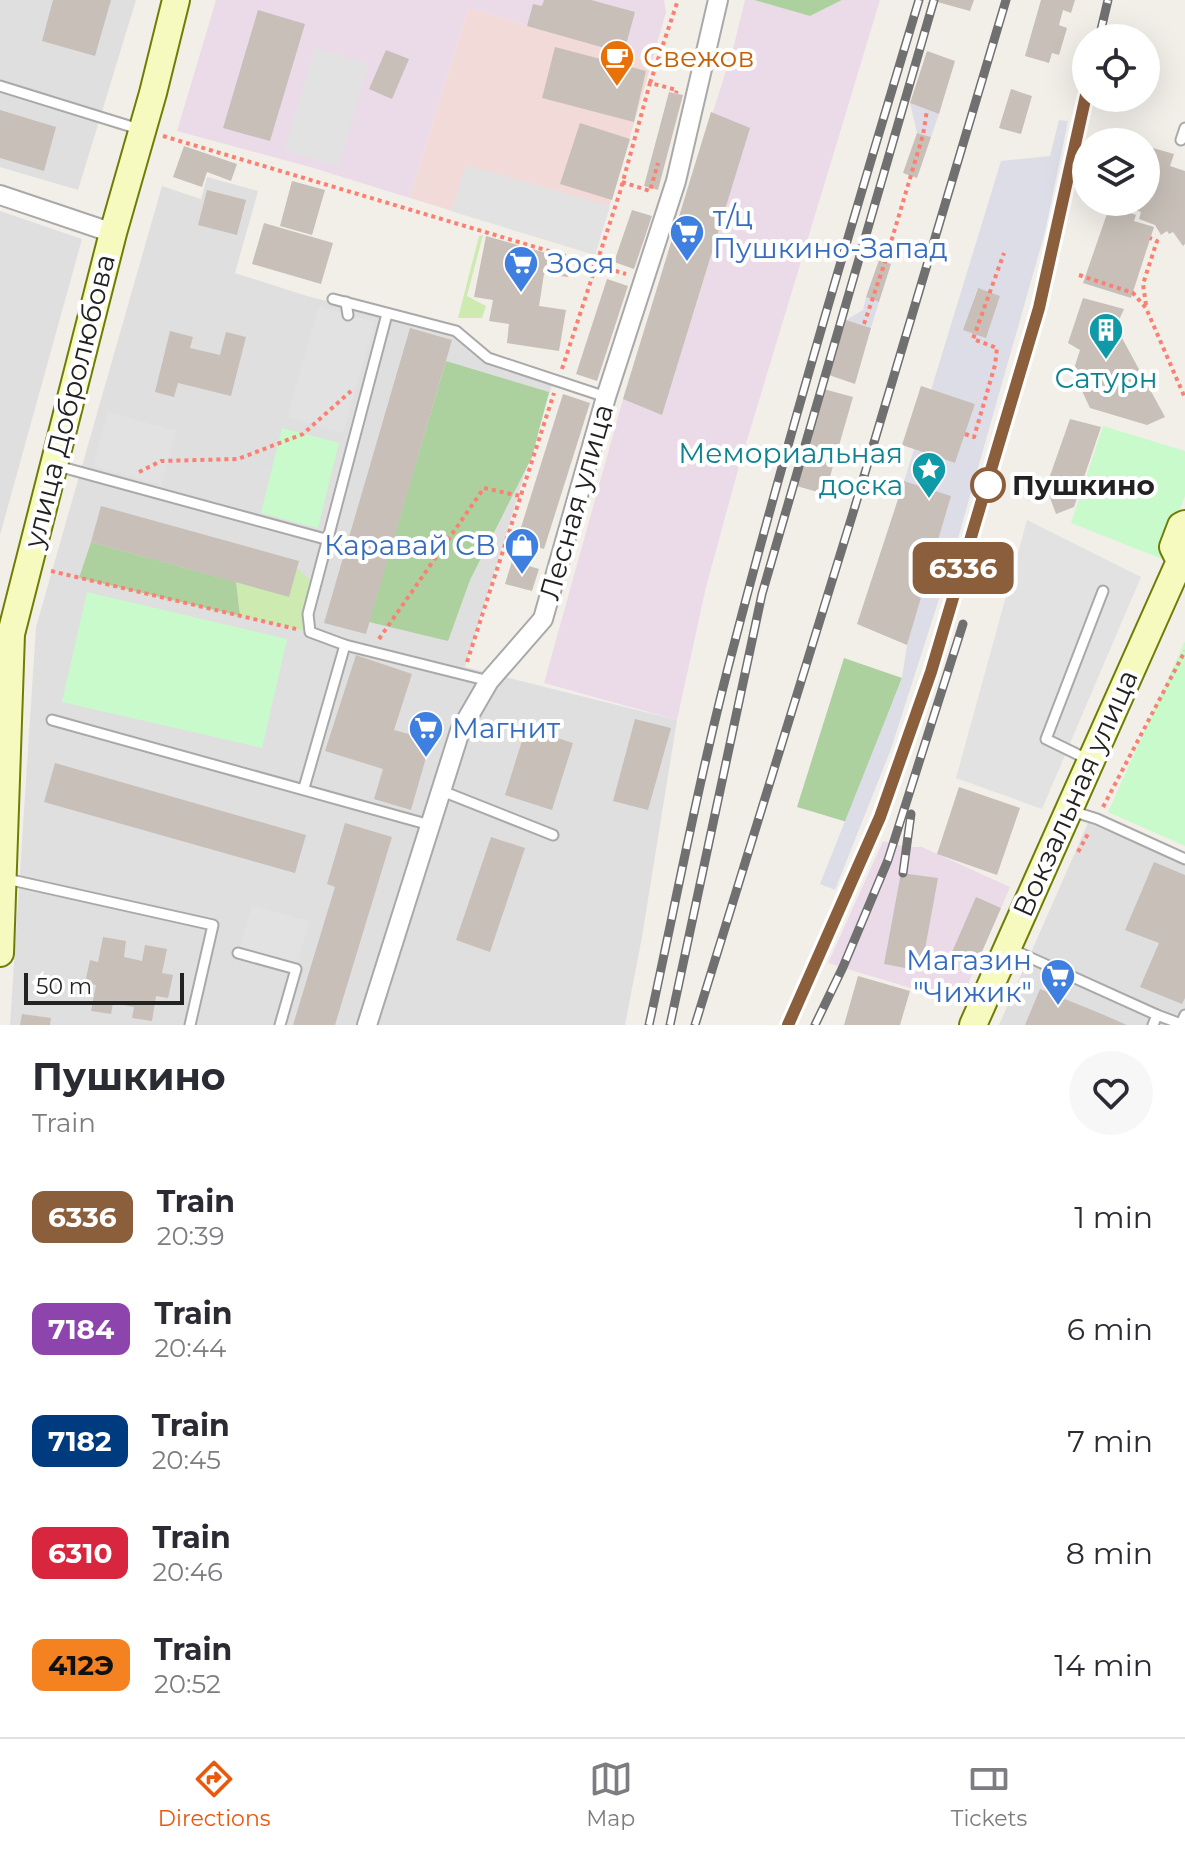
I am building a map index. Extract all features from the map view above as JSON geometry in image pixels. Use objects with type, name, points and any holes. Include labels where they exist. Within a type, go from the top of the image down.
[{"type":"street","name":"улица Добролюбова","points":[[0,953],[5,634],[27,566],[176,0]]},
{"type":"street","name":"Лесная улица","points":[[367,1025],[460,731],[489,681],[543,619],[606,397],[676,181],[718,0]]},
{"type":"street","points":[[0,195],[113,233]]},
{"type":"street","name":"Вокзальная улица","points":[[973,1025],[1005,947],[1182,561],[1173,547],[1181,526],[1185,524]]},
{"type":"lane","points":[[0,86],[142,130]]},
{"type":"lane","points":[[1181,140],[1185,128]]},
{"type":"lane","points":[[333,299],[456,331],[488,358],[606,397]]},
{"type":"lane","points":[[346,302],[348,315]]},
{"type":"lane","points":[[387,314],[308,614],[310,632],[345,645],[489,681]]},
{"type":"lane","points":[[54,465],[329,540]]},
{"type":"lane","points":[[1091,760],[1046,739],[1103,591]]},
{"type":"lane","points":[[304,788],[345,645]]},
{"type":"lane","points":[[52,720],[431,825]]},
{"type":"lane","points":[[442,791],[553,835]]},
{"type":"lane","points":[[1069,810],[1097,819],[1185,859]]},
{"type":"lane","points":[[3,879],[213,925],[190,1025]]},
{"type":"lane","points":[[1005,947],[1155,1020],[1181,1024],[1185,1015]]},
{"type":"lane","points":[[238,953],[296,969],[280,1025]]},
{"type":"path","points":[[650,83],[678,0]]},
{"type":"path","points":[[864,324],[923,135],[927,110]]},
{"type":"path","points":[[142,130],[642,279]]},
{"type":"path","points":[[622,182],[650,191],[659,160]]},
{"type":"path","points":[[1150,238],[1157,241],[1143,284],[1146,308],[1185,398]]},
{"type":"path","points":[[965,434],[974,437],[995,365],[997,348],[973,339],[1004,253]]},
{"type":"path","points":[[1079,275],[1133,293],[1146,308]]},
{"type":"path","points":[[1137,281],[1143,284]]},
{"type":"path","points":[[118,482],[161,461],[238,459],[303,434],[371,373]]},
{"type":"path","points":[[370,651],[484,488],[520,496]]},
{"type":"path","points":[[27,566],[310,632]]},
{"type":"path","points":[[1074,859],[1185,651]]},
{"type":"shaded area","points":[[0,0],[136,0],[78,190],[0,167]]},
{"type":"shaded area","points":[[216,0],[664,0],[666,12],[652,62],[468,8],[410,198],[177,131]]},
{"type":"shaded area","points":[[745,0],[810,16],[842,0],[880,0],[738,470],[706,587],[677,720],[544,683],[623,399],[734,45]]},
{"type":"shaded area","points":[[468,8],[652,62],[595,255],[410,198]]},
{"type":"shaded area","points":[[315,48],[369,64],[338,167],[284,150]]},
{"type":"shaded area","points":[[910,103],[939,114],[931,137],[917,133]]},
{"type":"shaded area","points":[[1059,120],[1068,121],[1045,232],[955,549],[891,749],[835,890],[820,884],[902,678],[907,645],[950,496],[904,481],[914,449],[955,463],[975,404],[931,390],[1001,161],[1050,156]],"holes":[[[977,289],[1000,296],[986,337],[964,330]]]},
{"type":"shaded area","points":[[466,165],[610,206],[595,255],[451,211]]},
{"type":"shaded area","points":[[207,177],[258,191],[235,273],[307,296],[452,334],[553,382],[465,667],[677,720],[625,1025],[10,1025],[36,627],[162,186],[201,199]]},
{"type":"shaded area","points":[[0,211],[82,239],[0,535]]},
{"type":"shaded area","points":[[866,297],[879,302],[871,328],[846,320],[863,310]]},
{"type":"shaded area","points":[[319,306],[375,322],[343,433],[287,417]]},
{"type":"shaded area","points":[[108,412],[176,431],[161,485],[93,466]]},
{"type":"shaded area","points":[[1027,520],[1141,577],[1042,809],[956,778]]},
{"type":"shaded area","points":[[1088,823],[1185,865],[1185,1025],[999,1025]]},
{"type":"shaded area","points":[[883,841],[906,847],[922,847],[1010,887],[960,1003],[828,963]]},
{"type":"shaded area","points":[[252,906],[309,921],[296,969],[238,953]]},
{"type":"green space","points":[[754,0],[842,0],[810,16]]},
{"type":"green space","points":[[483,235],[467,296],[486,306],[482,318],[458,318],[479,236]]},
{"type":"green space","points":[[446,361],[549,392],[532,457],[470,580],[448,641],[369,622]]},
{"type":"green space","points":[[1103,426],[1185,451],[1185,496],[1162,559],[1071,523]]},
{"type":"green space","points":[[282,428],[339,443],[318,528],[261,513]]},
{"type":"green space","points":[[91,542],[236,582],[240,616],[79,578]]},
{"type":"green space","points":[[297,568],[316,586],[310,632],[240,616],[236,582]]},
{"type":"green space","points":[[87,592],[287,639],[262,748],[62,702]]},
{"type":"green space","points":[[1185,641],[1185,846],[1108,812]]},
{"type":"green space","points":[[844,658],[902,678],[847,822],[797,807]]},
{"type":"building","points":[[53,0],[111,0],[95,56],[42,41]]},
{"type":"building","points":[[544,0],[591,0],[635,12],[626,45],[615,51],[527,26],[533,4],[542,6]]},
{"type":"building","points":[[930,0],[974,0],[970,11]]},
{"type":"building","points":[[1041,0],[1075,0],[1071,13],[1063,10],[1059,25],[1067,28],[1059,55],[1052,53],[1049,63],[1025,56]]},
{"type":"building","points":[[258,10],[305,24],[270,141],[223,128]]},
{"type":"building","points":[[555,47],[646,71],[634,122],[542,98]]},
{"type":"building","points":[[386,50],[409,59],[392,99],[369,89]]},
{"type":"building","points":[[927,51],[955,61],[939,114],[910,103]]},
{"type":"building","points":[[1011,89],[1032,96],[1021,134],[999,128]]},
{"type":"building","points":[[669,92],[683,95],[658,190],[644,186]]},
{"type":"building","points":[[0,110],[56,127],[44,171],[0,158]]},
{"type":"building","name":"т/ц Пушкино-Запад","points":[[711,112],[750,128],[662,415],[623,399]]},
{"type":"building","points":[[580,123],[630,139],[612,200],[560,184]]},
{"type":"building","points":[[917,133],[931,137],[917,178],[903,173]]},
{"type":"building","points":[[184,146],[237,164],[231,181],[207,172],[202,187],[173,177]]},
{"type":"building","points":[[1160,150],[1174,154],[1170,166],[1185,171],[1185,244],[1183,246],[1173,232],[1169,234],[1167,231],[1161,235],[1155,225],[1139,219],[1140,216],[1160,216]]},
{"type":"building","points":[[292,181],[325,190],[312,235],[280,226]]},
{"type":"building","points":[[207,190],[246,200],[237,235],[198,225]]},
{"type":"building","points":[[632,210],[652,216],[634,269],[614,262]]},
{"type":"building","points":[[1106,216],[1136,216],[1134,221],[1154,227],[1131,298],[1083,283]]},
{"type":"building","points":[[264,223],[333,243],[321,284],[252,264]]},
{"type":"building","points":[[486,236],[571,260],[568,277],[544,274],[539,306],[566,310],[559,351],[507,343],[509,324],[489,321],[493,300],[474,297]]},
{"type":"building","points":[[879,260],[891,264],[879,302],[866,297]]},
{"type":"building","points":[[607,279],[628,286],[597,381],[576,374]]},
{"type":"building","points":[[978,288],[1000,296],[986,338],[963,330]]},
{"type":"building","name":"Сатурн","points":[[1083,298],[1124,309],[1116,327],[1165,417],[1147,425],[1090,408],[1073,372],[1080,350],[1068,343]]},
{"type":"building","points":[[846,320],[871,328],[855,384],[829,375]]},
{"type":"building","points":[[410,328],[452,340],[366,634],[324,623]]},
{"type":"building","points":[[170,331],[193,337],[190,348],[220,355],[226,332],[246,337],[231,396],[178,383],[174,397],[155,392]]},
{"type":"building","points":[[921,386],[975,404],[955,463],[902,445]]},
{"type":"building","points":[[820,388],[853,397],[825,494],[793,485]]},
{"type":"building","points":[[563,394],[590,403],[544,549],[517,540]]},
{"type":"building","points":[[1070,419],[1101,427],[1074,507],[1056,514],[1046,487]]},
{"type":"building","points":[[904,481],[951,496],[907,645],[857,624]]},
{"type":"building","points":[[101,506],[299,561],[289,597],[91,542]]},
{"type":"building","name":"Каравай СВ","points":[[512,561],[539,569],[532,591],[505,584]]},
{"type":"building","points":[[356,655],[412,674],[394,730],[431,740],[411,810],[374,799],[383,769],[325,751]]},
{"type":"building","points":[[635,719],[671,728],[648,810],[613,801]]},
{"type":"building","points":[[526,728],[573,743],[552,810],[505,795]]},
{"type":"building","points":[[55,763],[306,835],[295,873],[44,802]]},
{"type":"building","points":[[959,787],[1020,808],[997,875],[937,854]]},
{"type":"building","points":[[345,823],[392,837],[335,1025],[293,1025],[335,887],[327,884]]},
{"type":"building","points":[[491,837],[525,848],[490,952],[456,940]]},
{"type":"building","points":[[1154,862],[1185,875],[1185,998],[1182,1004],[1140,987],[1159,943],[1125,930]]},
{"type":"building","points":[[901,873],[938,878],[921,971],[884,964]]},
{"type":"building","points":[[976,897],[1001,908],[977,963],[952,952]]},
{"type":"building","points":[[103,937],[126,941],[124,957],[142,961],[145,945],[167,949],[162,973],[173,975],[168,998],[156,996],[152,1021],[132,1018],[134,1007],[113,1003],[111,1014],[91,1011],[96,985],[85,983],[90,960],[98,962]]},
{"type":"building","points":[[858,976],[910,991],[900,1025],[844,1025]]},
{"type":"building","name":"Магазин \"Чижик\"","points":[[1040,989],[1097,1012],[1127,1025],[1025,1025]]},
{"type":"building","points":[[22,1014],[51,1018],[50,1025],[20,1025]]},
{"type":"railway","points":[[649,1025],[700,785],[756,560],[919,0]]},
{"type":"railway","points":[[670,1025],[762,594],[934,0]]},
{"type":"railway","points":[[695,1025],[853,513],[1006,0]]},
{"type":"railway","points":[[1102,24],[1108,0]]},
{"type":"railway","points":[[788,1025],[880,817],[931,672],[1039,308],[1082,112]]},
{"type":"railway","points":[[815,1025],[888,860],[963,624]]},
{"type":"railway","points":[[903,873],[911,814]]},
{"type":"train","name":"6336","points":[[788,1025],[880,817],[931,672],[1039,308],[1083,112]]},
{"type":"place","name":"Свежов","points":[[617,88]]},
{"type":"place","name":"т/ц Пушкино-Запад","points":[[687,263]]},
{"type":"place","name":"Зося","points":[[521,294]]},
{"type":"place","name":"Сатурн","points":[[1106,361]]},
{"type":"place","name":"Пушкино","points":[[988,485]]},
{"type":"place","name":"Мемориальная доска","points":[[929,500]]},
{"type":"place","name":"Каравай СВ","points":[[522,576]]},
{"type":"place","name":"Магнит","points":[[426,759]]},
{"type":"place","name":"Магазин \"Чижик\"","points":[[1058,1007]]}]
